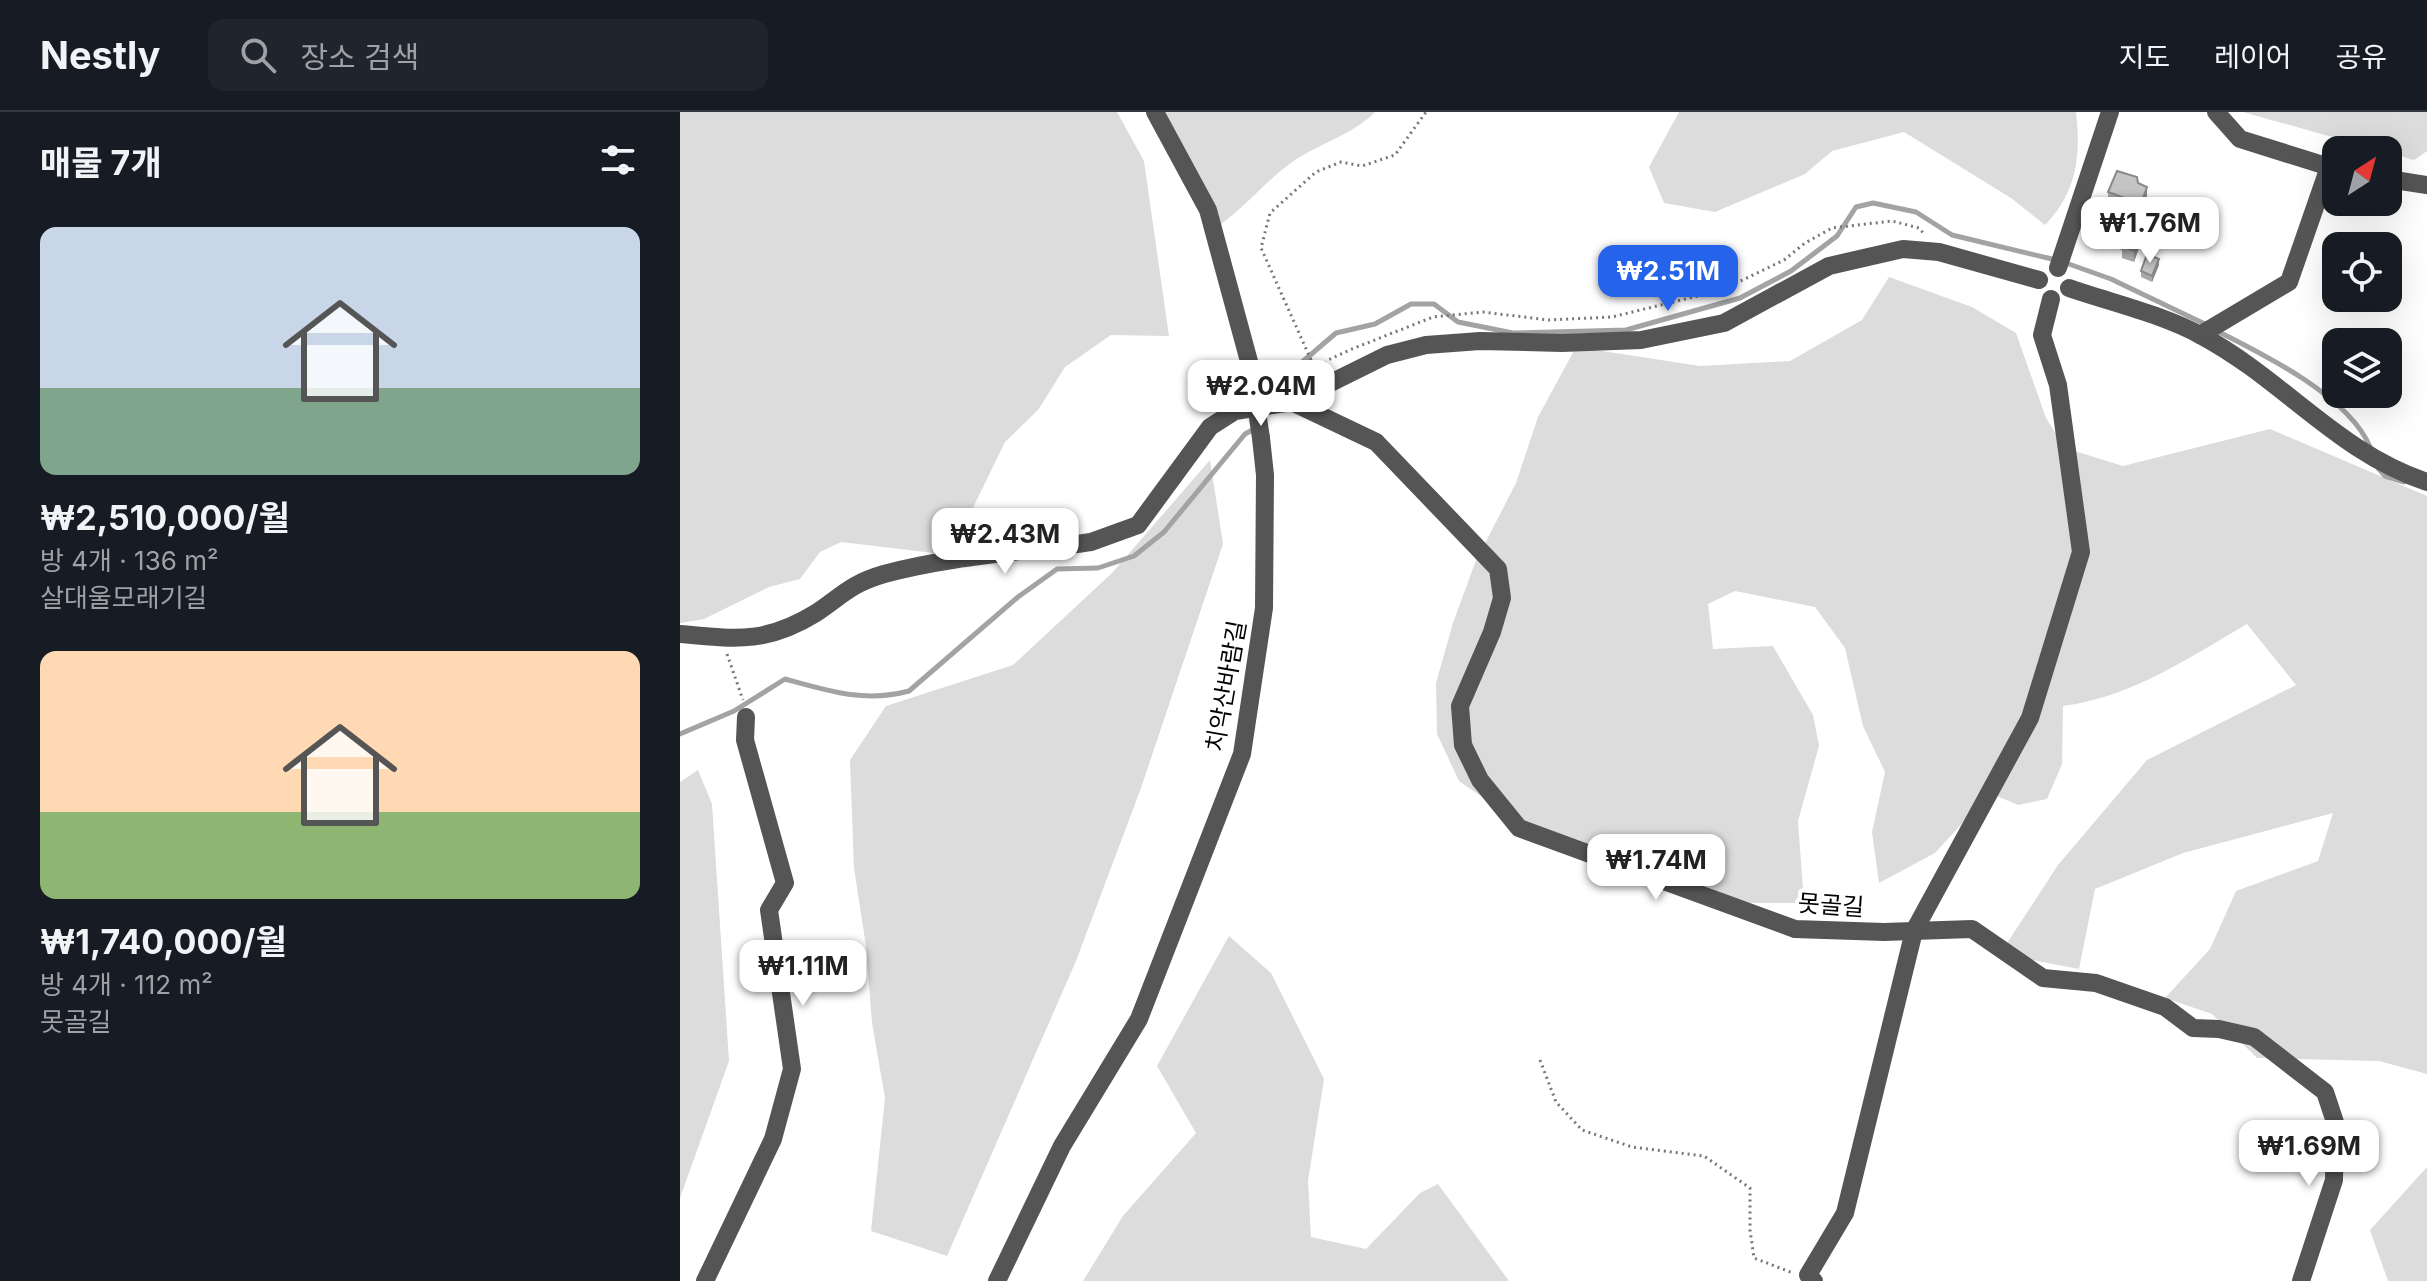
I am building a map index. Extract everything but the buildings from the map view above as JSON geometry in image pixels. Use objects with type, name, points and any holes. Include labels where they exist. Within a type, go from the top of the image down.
[{"type":"street","name":"치악산바람길","points":[[997,1281],[1062,1146],[1139,1019],[1242,754],[1264,608],[1265,475],[1250,365],[1208,210],[1155,112]]},
{"type":"street","points":[[2058,266],[2110,112]]},
{"type":"street","points":[[2216,112],[2240,139],[2322,165]]},
{"type":"street","points":[[2402,181],[2427,185]]},
{"type":"street","points":[[2210,329],[2289,282],[2322,195]]},
{"type":"street","points":[[680,634],[747,640],[786,628],[816,612],[851,585],[886,574],[1119,535],[1138,525],[1210,427],[1235,411],[1287,403],[1387,355],[1426,345],[1641,340],[1724,323],[1829,266],[1903,249],[1939,252],[2039,280]]},
{"type":"street","points":[[2039,280],[2048,269],[2058,266]]},
{"type":"street","points":[[2039,280],[2042,294],[2051,299],[2061,298],[2069,288],[2067,274],[2058,266]]},
{"type":"street","points":[[2069,288],[2210,329],[2360,453],[2389,469],[2427,482]]},
{"type":"street","points":[[1811,1278],[1845,1213],[1914,931],[2030,718],[2081,552],[2058,385],[2042,335],[2051,299]]},
{"type":"street","name":"못골길","points":[[1287,403],[1376,442],[1498,569],[1502,598],[1460,706],[1463,745],[1480,780],[1519,828],[1795,929],[1972,929],[2043,978],[2096,983],[2165,1007],[2193,1028],[2219,1029],[2254,1037],[2325,1092],[2335,1122],[2334,1180],[2301,1281]]},
{"type":"street","points":[[705,1281],[773,1139],[792,1069],[769,910],[785,883],[745,740],[746,717]]},
{"type":"path","points":[[1317,373],[1261,248],[1270,213],[1316,172],[1341,162],[1362,166],[1395,155],[1426,112]]},
{"type":"path","points":[[1433,317],[1483,312],[1548,320],[1612,317],[1722,290],[1784,260],[1805,243],[1837,227],[1851,224],[1892,221],[1919,228],[1939,252]]},
{"type":"path","points":[[723,639],[743,698]]},
{"type":"path","points":[[1540,1060],[1556,1102],[1582,1130],[1632,1147],[1704,1156],[1750,1188],[1754,1258],[1781,1271],[1811,1278]]},
{"type":"shaded area","points":[[680,112],[1117,112],[1144,161],[1169,336],[1111,335],[1065,367],[1038,410],[1005,442],[950,555],[841,542],[820,552],[800,579],[769,587],[704,619],[680,623]]},
{"type":"shaded area","points":[[1165,112],[1375,112],[1356,127],[1291,163],[1221,224]]},
{"type":"shaded area","points":[[1679,112],[2076,112],[2077,158],[2064,200],[2045,225],[2011,198],[1904,132],[1832,151],[1805,174],[1715,212],[1664,203],[1649,167]]},
{"type":"shaded area","points":[[2243,112],[2427,112],[2427,151],[2414,160],[2402,157],[2402,136],[2328,136]]},
{"type":"shaded area","points":[[1889,277],[1972,307],[2016,333],[2046,418],[2065,448],[2123,466],[2270,429],[2427,496],[2427,1074],[2379,1061],[2257,1058],[2212,1014],[2165,998],[2210,949],[2236,891],[2318,861],[2333,813],[2183,853],[2095,889],[2079,969],[2000,954],[2058,865],[2147,760],[2296,685],[2247,624],[2136,685],[2063,706],[2062,764],[2047,799],[2018,805],[1990,793],[1935,853],[1879,883],[1872,832],[1885,772],[1863,726],[1845,648],[1815,607],[1735,591],[1708,604],[1713,649],[1773,646],[1813,715],[1819,746],[1798,821],[1804,903],[1745,903],[1692,880],[1508,815],[1459,781],[1437,734],[1436,683],[1475,563],[1516,483],[1538,417],[1576,347],[1700,366],[1790,361],[1862,320]]},
{"type":"shaded area","points":[[1210,460],[1223,544],[1141,788],[1076,961],[947,1256],[871,1231],[885,1098],[872,1023],[866,946],[854,868],[850,760],[886,706],[1013,665],[1112,573]]},
{"type":"shaded area","points":[[698,770],[712,804],[729,1061],[680,1198],[680,782]]},
{"type":"shaded area","points":[[1229,936],[1271,973],[1324,1079],[1308,1181],[1311,1237],[1366,1249],[1420,1193],[1438,1184],[1509,1281],[1083,1281],[1123,1216],[1196,1133],[1157,1066]]},
{"type":"shaded area","points":[[2427,1167],[2427,1281],[2388,1281],[2370,1230]]},
{"type":"waterway","points":[[1274,401],[1294,369],[1336,333],[1375,324],[1411,304],[1434,304],[1458,322],[1513,333],[1626,330],[1740,298],[1791,271],[1837,236],[1856,207],[1873,203],[1916,212],[1952,235],[2056,260]]},
{"type":"waterway","points":[[2066,263],[2111,279],[2207,325]]},
{"type":"waterway","points":[[2215,330],[2303,378],[2344,411],[2370,447]]},
{"type":"waterway","points":[[680,734],[734,711],[785,679],[862,696],[909,691],[1018,597],[1057,569],[1098,568],[1134,556],[1164,532],[1245,434],[1256,428]]},
{"type":"waterway","points":[[2378,468],[2385,476],[2404,482]]}]
